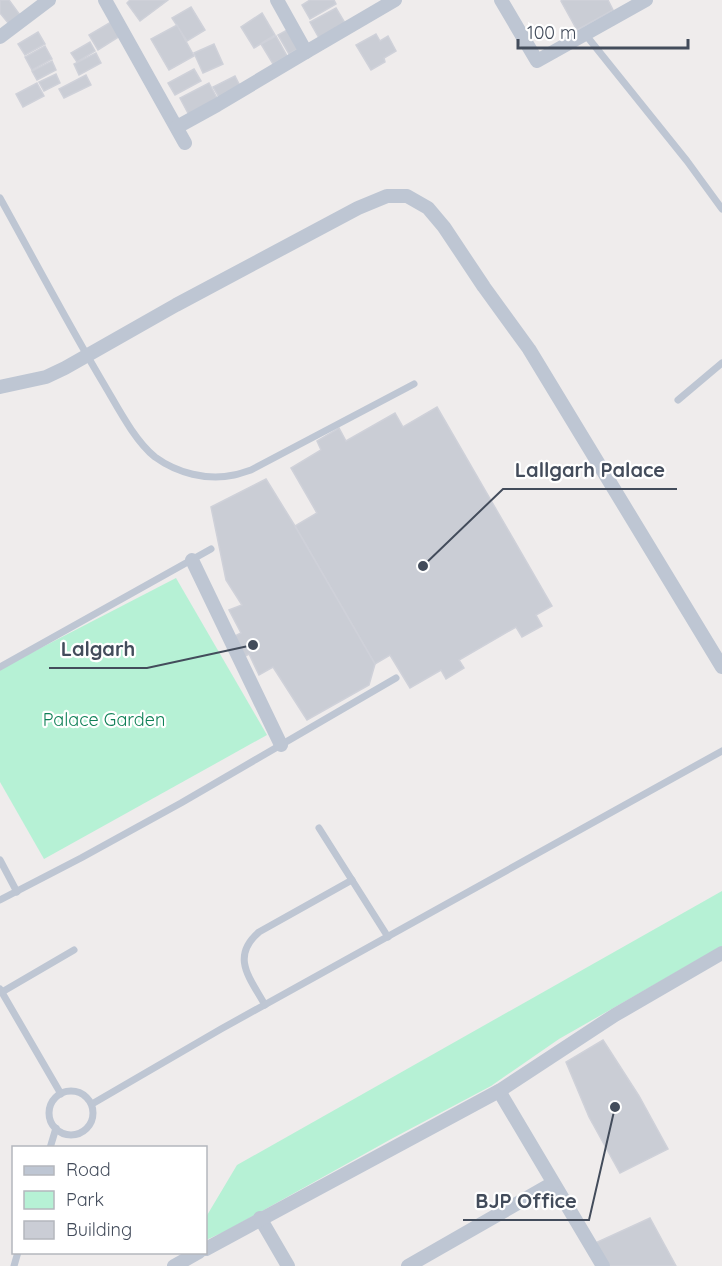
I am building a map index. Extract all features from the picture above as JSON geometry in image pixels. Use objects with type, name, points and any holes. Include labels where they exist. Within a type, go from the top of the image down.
[{"type":"street","points":[[0,37],[49,0]]},
{"type":"street","points":[[105,0],[184,143]]},
{"type":"street","points":[[277,0],[306,52]]},
{"type":"street","points":[[501,0],[537,61],[646,0]]},
{"type":"street","points":[[177,127],[387,2]]},
{"type":"street","points":[[0,387],[46,377],[65,369],[176,305],[358,208],[387,196],[407,196],[428,208],[444,227],[529,349],[722,668]]},
{"type":"street","points":[[192,560],[281,745]]},
{"type":"street","points":[[207,1248],[499,1090],[615,1015],[722,953]]},
{"type":"street","points":[[499,1090],[603,1266]]},
{"type":"street","points":[[408,1266],[553,1183]]},
{"type":"street","points":[[260,1218],[288,1266]]},
{"type":"street","points":[[174,1266],[195,1254]]},
{"type":"lane","points":[[585,34],[687,161],[722,209]]},
{"type":"lane","points":[[0,198],[87,356],[128,425],[156,457],[176,468],[195,475],[217,477],[233,476],[251,470],[414,384]]},
{"type":"lane","points":[[678,400],[722,363]]},
{"type":"lane","points":[[0,667],[211,549]]},
{"type":"lane","points":[[0,900],[181,803],[396,678]]},
{"type":"lane","points":[[92,1104],[265,1005],[722,751]]},
{"type":"lane","points":[[319,828],[388,937]]},
{"type":"lane","points":[[0,861],[17,892]]},
{"type":"lane","points":[[265,1005],[247,972],[244,960],[244,949],[250,940],[259,932],[352,880]]},
{"type":"lane","points":[[61,1094],[1,991],[74,950]]},
{"type":"lane","points":[[67,1091],[81,1093],[92,1104],[93,1119],[84,1131],[69,1135],[62,1133],[52,1123],[50,1110],[52,1103],[61,1094],[67,1091]]},
{"type":"lane","points":[[51,1146],[56,1128]]},
{"type":"green space","name":"Palace Garden","points":[[176,578],[267,735],[44,859],[0,782],[0,669]]},
{"type":"green space","points":[[722,891],[722,946],[559,1039],[491,1086],[207,1240],[207,1215],[237,1165]]},
{"type":"building","points":[[0,0],[9,0],[20,15],[9,24],[0,13]]},
{"type":"building","points":[[130,0],[168,0],[140,21],[127,3]]},
{"type":"building","points":[[310,0],[334,0],[336,4],[310,19],[302,5]]},
{"type":"building","points":[[608,0],[613,10],[577,30],[561,1]]},
{"type":"building","points":[[191,7],[205,30],[187,41],[172,18]]},
{"type":"building","points":[[336,8],[345,23],[319,38],[310,22]]},
{"type":"building","points":[[262,13],[275,35],[254,48],[241,27]]},
{"type":"building","points":[[111,22],[120,36],[98,50],[89,35]]},
{"type":"building","points":[[177,25],[194,56],[169,70],[151,39]]},
{"type":"building","points":[[289,29],[300,48],[289,54],[278,35]]},
{"type":"building","points":[[38,32],[45,44],[25,55],[18,44]]},
{"type":"building","points":[[376,34],[380,41],[388,36],[396,51],[384,58],[385,62],[371,70],[356,45]]},
{"type":"building","points":[[276,36],[287,56],[273,64],[261,44]]},
{"type":"building","points":[[90,42],[95,51],[77,62],[71,53]]},
{"type":"building","points":[[214,44],[223,64],[203,73],[194,53]]},
{"type":"building","points":[[45,46],[52,59],[32,70],[25,57]]},
{"type":"building","points":[[96,53],[101,63],[79,75],[74,64]]},
{"type":"building","points":[[52,61],[56,70],[37,80],[32,71]]},
{"type":"building","points":[[194,69],[201,81],[175,95],[168,83]]},
{"type":"building","points":[[56,74],[60,83],[44,91],[39,82]]},
{"type":"building","points":[[86,75],[91,85],[64,98],[59,89]]},
{"type":"building","points":[[235,76],[241,88],[220,99],[213,87]]},
{"type":"building","points":[[37,83],[44,96],[23,107],[16,94]]},
{"type":"building","points":[[209,83],[218,100],[189,115],[180,98]]},
{"type":"building","points":[[437,407],[552,606],[536,615],[542,626],[522,637],[516,627],[459,660],[464,668],[446,679],[441,670],[410,688],[390,655],[375,664],[295,526],[317,513],[291,468],[321,450],[317,441],[339,428],[346,441],[395,413],[403,427]]},
{"type":"building","points":[[266,479],[375,664],[369,685],[307,720],[273,667],[259,675],[249,654],[238,660],[227,640],[241,633],[229,610],[242,605],[226,580],[211,507]]},
{"type":"building","points":[[603,1040],[639,1096],[668,1149],[620,1173],[589,1117],[566,1062]]},
{"type":"building","points":[[650,1218],[676,1266],[606,1266],[593,1244]]},
{"type":"place","name":"Lallgarh Palace","points":[[423,566]]},
{"type":"place","name":"Lalgarh","points":[[253,645]]},
{"type":"place","name":"BJP Office","points":[[615,1107]]}]
